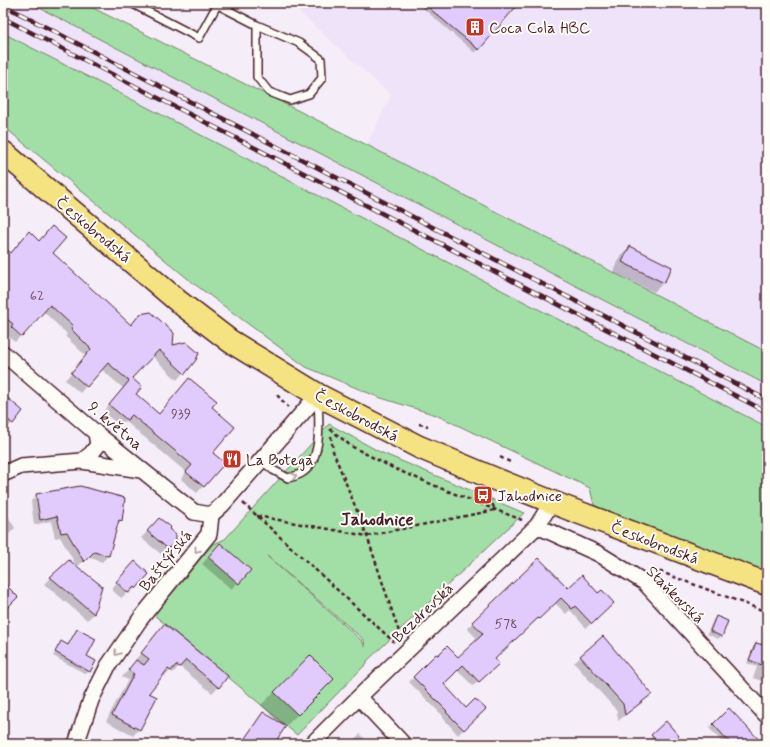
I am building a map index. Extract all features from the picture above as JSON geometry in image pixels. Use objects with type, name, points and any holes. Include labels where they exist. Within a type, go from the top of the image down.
[{"type":"main road","name":"Českobrodská","points":[[6,161],[179,302],[230,341],[318,395],[419,447],[552,502],[767,584]]},
{"type":"street","name":"9. května","points":[[3,353],[96,433],[194,512],[211,515]]},
{"type":"street","points":[[211,515],[233,493],[296,418],[318,395]]},
{"type":"street","points":[[82,461],[91,454],[98,445],[96,433]]},
{"type":"street","points":[[3,474],[21,466],[82,461],[142,470]]},
{"type":"street","name":"Bezdrevská","points":[[312,744],[537,526],[552,502]]},
{"type":"street","name":"Baštýřská","points":[[76,744],[91,700],[108,666],[141,618],[209,534],[211,515]]},
{"type":"street","name":"Staňkovská","points":[[537,526],[599,554],[644,582],[767,716]]},
{"type":"street","points":[[359,697],[403,744]]},
{"type":"lane","points":[[131,3],[199,38],[215,4],[257,25],[299,43],[321,59],[322,78],[309,94],[290,100],[269,92],[257,77],[257,25]]},
{"type":"lane","points":[[260,460],[273,470],[288,478],[301,474],[309,467],[318,445],[318,395]]},
{"type":"path","points":[[274,392],[280,396],[296,418]]},
{"type":"path","points":[[319,428],[331,429],[351,446],[393,468],[537,526]]},
{"type":"path","points":[[331,429],[333,451],[367,536],[406,653]]},
{"type":"path","points":[[233,493],[406,653]]},
{"type":"path","points":[[490,497],[495,510]]},
{"type":"path","points":[[258,516],[367,536],[495,510]]},
{"type":"path","points":[[648,567],[767,612]]},
{"type":"shaded area","points":[[3,3],[30,3],[767,385],[767,427],[3,33]]},
{"type":"shaded area","points":[[289,3],[767,3],[767,352],[367,145],[391,95]]},
{"type":"green space","points":[[30,3],[83,3],[367,145],[767,352],[767,385]]},
{"type":"green space","points":[[3,33],[767,427],[767,574],[607,512],[594,505],[590,488],[436,415],[378,397],[306,367],[193,283],[3,126]]},
{"type":"green space","points":[[329,424],[380,452],[524,513],[367,661],[367,663],[297,735],[154,615],[212,545],[225,539]],"holes":[[[267,556],[364,640],[365,647],[362,641]]]},
{"type":"building","name":"Coca Cola HBC","points":[[423,3],[519,3],[479,50]]},
{"type":"building","points":[[52,226],[66,238],[53,253],[131,325],[140,314],[151,312],[174,333],[173,345],[186,342],[199,353],[196,360],[185,374],[159,350],[132,378],[142,387],[136,394],[159,414],[189,378],[217,401],[212,407],[235,427],[213,453],[225,463],[204,487],[186,472],[192,465],[132,415],[127,420],[109,405],[129,381],[108,363],[87,387],[71,373],[91,349],[71,329],[73,326],[50,305],[22,337],[11,327],[13,324],[3,316],[3,246],[11,253],[29,231],[39,241]]},
{"type":"building","points":[[630,246],[672,267],[664,283],[622,262]]},
{"type":"building","points":[[3,394],[23,411],[13,424],[3,416]]},
{"type":"building","points":[[80,486],[125,498],[122,521],[119,520],[109,556],[94,552],[84,562],[67,532],[61,533],[57,516],[40,520],[36,494]]},
{"type":"building","points":[[159,518],[171,527],[169,529],[176,535],[176,545],[167,548],[147,531]]},
{"type":"building","points":[[220,543],[251,570],[239,584],[208,557]]},
{"type":"building","points":[[539,558],[568,588],[582,575],[598,593],[602,590],[614,603],[592,624],[575,606],[572,609],[561,598],[495,659],[499,664],[479,682],[463,665],[444,684],[466,708],[475,699],[486,709],[464,730],[413,677],[436,654],[438,655],[447,646],[458,657],[483,634],[472,622]]},
{"type":"building","points":[[69,560],[102,586],[94,614],[50,577]]},
{"type":"building","points":[[135,561],[149,574],[136,589],[134,587],[128,593],[116,582]]},
{"type":"building","points":[[3,582],[18,597],[3,612]]},
{"type":"building","points":[[716,616],[728,621],[722,637],[710,631]]},
{"type":"building","points":[[164,624],[228,676],[219,688],[186,660],[180,667],[176,665],[171,671],[168,669],[149,693],[157,697],[140,730],[112,715],[134,674],[128,670],[136,660],[144,665],[149,659],[141,653]]},
{"type":"building","points":[[77,629],[96,639],[87,656],[96,661],[90,672],[55,652],[61,641],[68,645]]},
{"type":"building","points":[[603,636],[652,694],[625,715],[623,704],[580,656]]},
{"type":"building","points":[[756,643],[767,646],[767,667],[749,660]]},
{"type":"building","points":[[310,655],[334,679],[298,715],[274,692]]},
{"type":"building","points":[[729,708],[763,744],[731,744],[713,724]]},
{"type":"building","points":[[263,712],[286,726],[274,744],[241,744]]},
{"type":"building","points":[[666,721],[679,736],[671,744],[660,744],[651,735]]},
{"type":"railway","points":[[3,5],[767,400]]},
{"type":"railway","points":[[3,18],[767,412]]},
{"type":"place","name":"Coca Cola HBC","points":[[475,27]]},
{"type":"place","name":"La Botega","points":[[232,459]]},
{"type":"place","name":"Jahodnice","points":[[483,495]]},
{"type":"district","name":"Jahodnice","points":[[377,519]]}]
